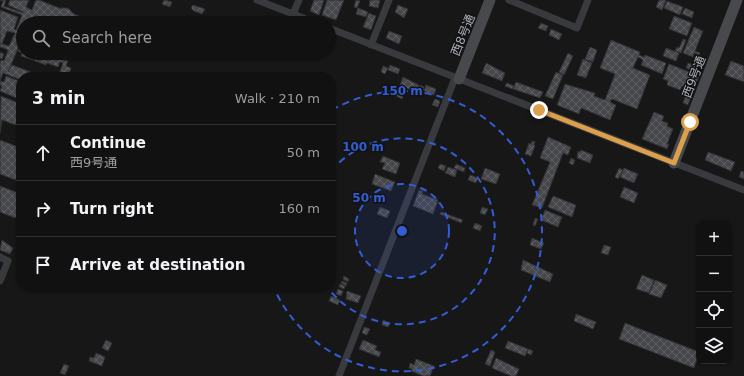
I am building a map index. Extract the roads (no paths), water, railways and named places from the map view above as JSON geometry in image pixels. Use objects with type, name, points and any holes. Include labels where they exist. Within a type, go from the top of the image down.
[{"type":"street","points":[[257,0],[298,16]]},
{"type":"street","points":[[293,14],[299,0]]},
{"type":"street","points":[[371,45],[389,0]]},
{"type":"street","name":"西8号通","points":[[457,78],[490,0]]},
{"type":"street","points":[[509,0],[577,28],[588,0]]},
{"type":"street","name":"西9号通","points":[[674,163],[737,0]]},
{"type":"street","points":[[336,31],[744,190]]},
{"type":"street","points":[[339,376],[457,78]]},
{"type":"street","points":[[0,257],[8,261],[0,281]]}]
